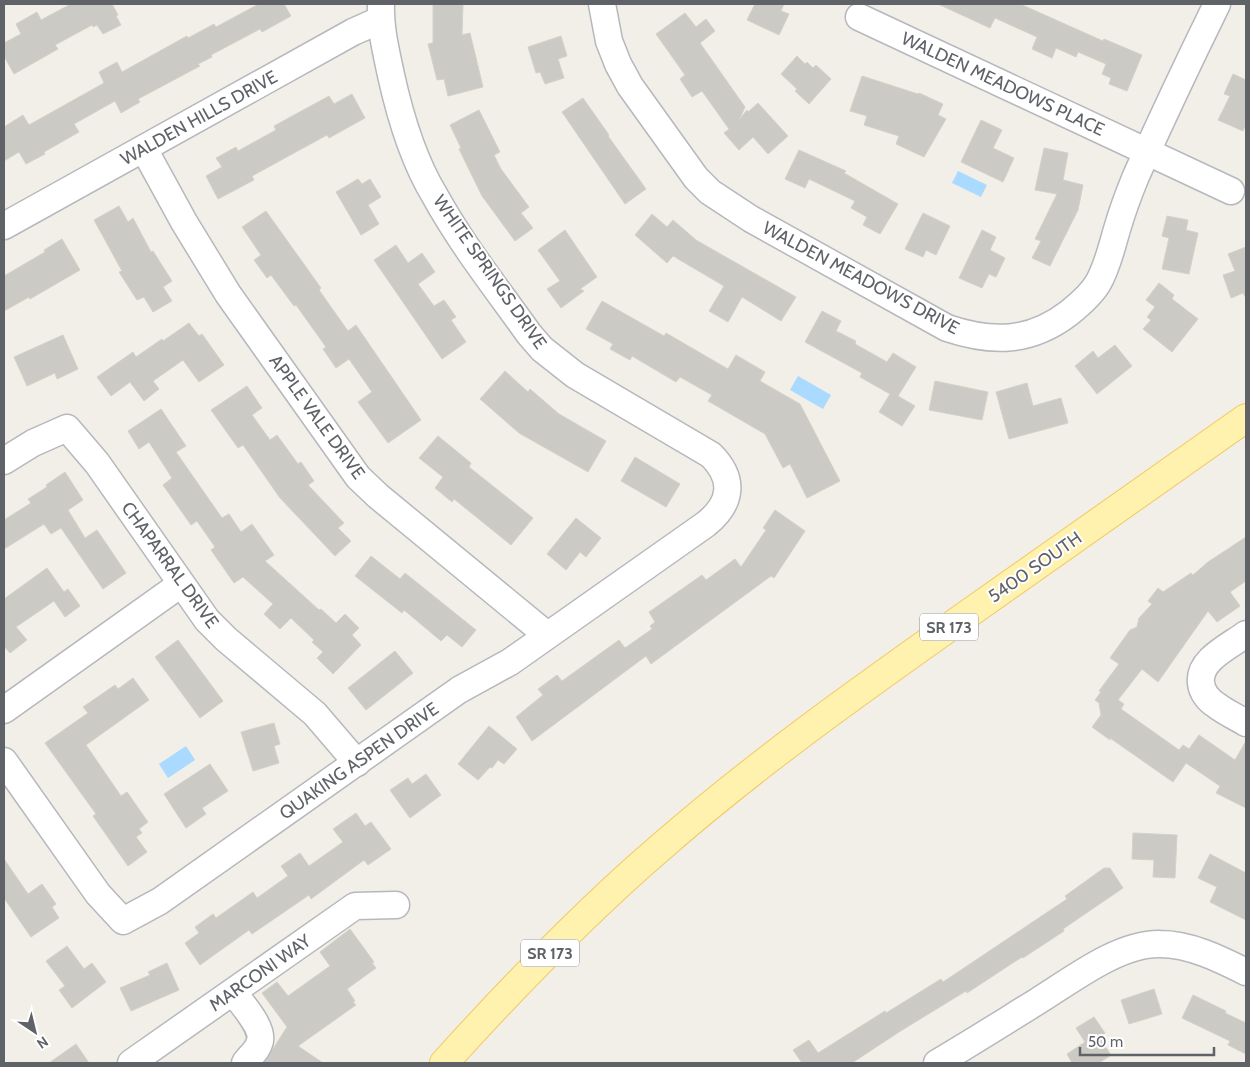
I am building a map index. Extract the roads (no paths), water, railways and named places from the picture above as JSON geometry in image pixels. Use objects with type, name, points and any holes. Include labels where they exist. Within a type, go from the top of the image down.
[{"type":"main road","name":"5400 SOUTH","points":[[444,1063],[493,1009],[605,898],[660,847],[768,759],[838,706],[1246,418]]},
{"type":"street","name":"WALDEN MEADOWS DRIVE","points":[[602,4],[609,41],[618,64],[630,86],[696,178],[710,192],[751,219],[947,328],[969,335],[992,338],[1029,335],[1056,323],[1079,306],[1098,284],[1110,256],[1126,199],[1217,4]]},
{"type":"street","name":"WALDEN HILLS DRIVE","points":[[4,226],[353,32],[380,12]]},
{"type":"street","name":"WHITE SPRINGS DRIVE","points":[[380,12],[394,90],[404,126],[417,161],[450,221],[529,334],[542,349],[575,375],[711,454],[721,467]]},
{"type":"street","name":"WALDEN MEADOWS PLACE","points":[[859,17],[1231,191]]},
{"type":"street","name":"APPLE VALE DRIVE","points":[[144,149],[184,222],[228,294],[358,476],[378,496],[547,635]]},
{"type":"street","name":"CHAPARRAL DRIVE","points":[[4,461],[33,443],[68,428],[97,463],[207,620],[226,639],[315,714],[356,763]]},
{"type":"street","name":"QUAKING ASPEN DRIVE","points":[[4,761],[98,894],[123,921],[160,901],[459,690],[510,662],[706,524],[718,514],[723,506],[728,489],[721,467]]},
{"type":"street","points":[[4,710],[181,584]]},
{"type":"street","points":[[1246,634],[1208,662],[1201,678],[1204,694],[1215,705],[1246,722]]},
{"type":"street","name":"MARCONI WAY","points":[[131,1063],[355,906],[396,905]]},
{"type":"street","points":[[938,1063],[1093,967],[1142,945],[1160,944],[1191,949],[1218,958],[1246,972]]},
{"type":"street","points":[[233,992],[255,1022],[260,1033],[260,1044],[245,1063]]},
{"type":"water","points":[[958,171],[987,185],[981,197],[952,183]]},
{"type":"water","points":[[798,376],[831,395],[823,409],[790,390]]},
{"type":"water","points":[[186,746],[195,760],[168,778],[159,764]]}]
